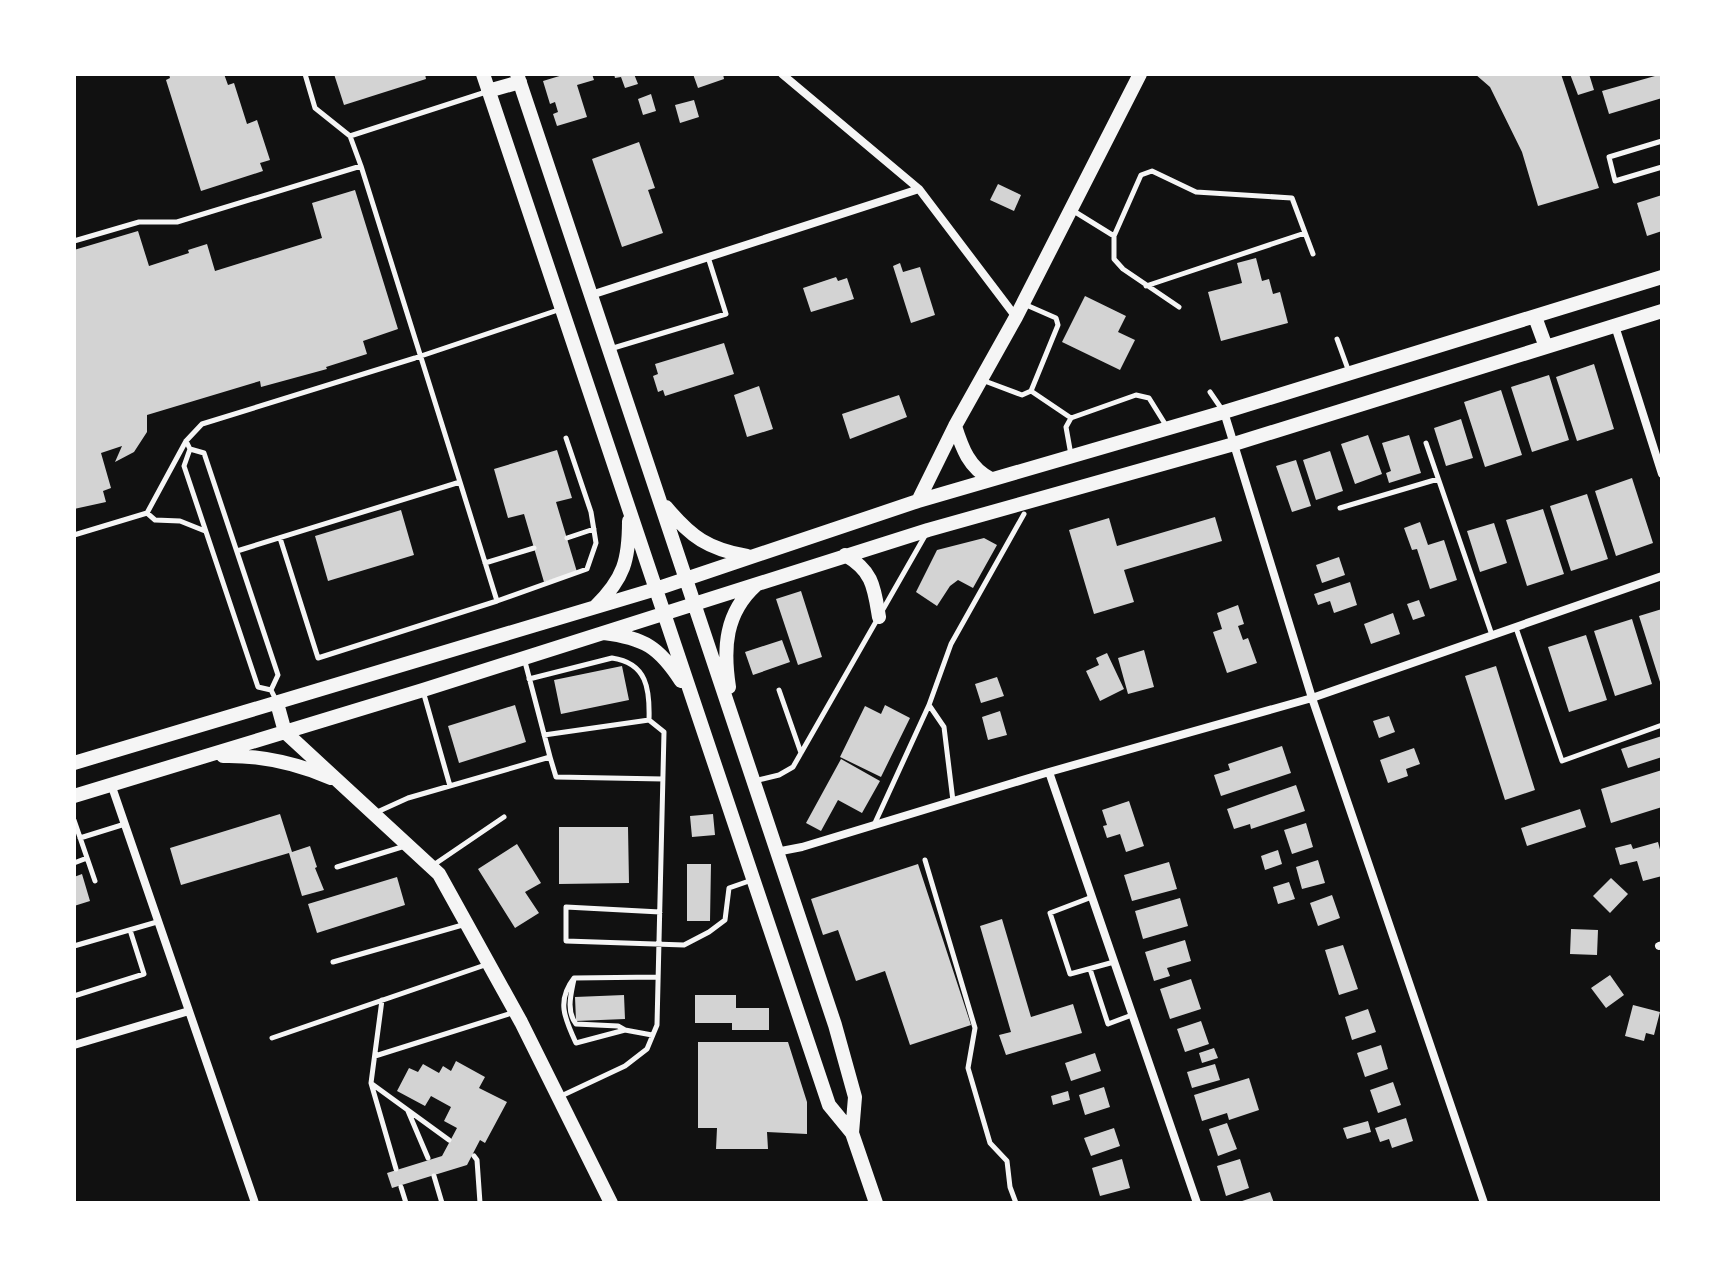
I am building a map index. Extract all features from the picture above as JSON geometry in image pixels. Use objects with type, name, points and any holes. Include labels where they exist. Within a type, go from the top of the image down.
[{"type":"main road","points":[[483,74],[829,1105],[852,1133],[876,1203]]},
{"type":"main road","points":[[918,501],[955,426],[1020,311],[1140,74]]},
{"type":"main road","points":[[488,91],[518,78],[835,1025],[855,1097],[852,1133]]},
{"type":"main road","points":[[74,763],[274,696],[592,609],[918,501],[1224,412],[1662,277]]},
{"type":"main road","points":[[74,796],[423,690],[845,555],[1234,444],[1662,311]]},
{"type":"main road","points":[[1535,317],[1546,347]]},
{"type":"main road","points":[[955,426],[971,464],[991,479]]},
{"type":"main road","points":[[659,498],[699,540],[721,552],[752,557]]},
{"type":"main road","points":[[592,609],[611,591],[622,574],[629,551],[629,509]]},
{"type":"main road","points":[[845,555],[861,564],[869,575],[879,617]]},
{"type":"main road","points":[[734,722],[726,670],[726,641],[731,618],[743,597],[759,582]]},
{"type":"main road","points":[[600,633],[631,637],[654,647],[670,663],[691,695]]},
{"type":"main road","points":[[274,696],[285,732],[439,874],[519,1017],[611,1203]]},
{"type":"main road","points":[[202,757],[243,756],[280,761],[340,782]]},
{"type":"street","points":[[782,74],[919,189],[1020,311]]},
{"type":"street","points":[[591,295],[919,189]]},
{"type":"street","points":[[1615,326],[1658,449],[1662,474]]},
{"type":"street","points":[[1224,412],[1312,698],[1484,1203]]},
{"type":"street","points":[[776,852],[1312,698],[1662,576]]},
{"type":"street","points":[[1049,772],[1197,1203]]},
{"type":"street","points":[[111,784],[255,1203]]},
{"type":"street","points":[[74,1045],[189,1011]]},
{"type":"lane","points":[[305,74],[315,108],[350,136],[361,166],[497,601]]},
{"type":"lane","points":[[350,136],[488,91]]},
{"type":"lane","points":[[1662,141],[1609,157],[1615,181],[1662,167]]},
{"type":"lane","points":[[74,241],[139,222],[177,222],[361,166]]},
{"type":"lane","points":[[1179,307],[1146,286],[1114,259],[1114,236],[1141,175],[1152,171],[1196,192],[1292,198],[1313,254]]},
{"type":"lane","points":[[1071,210],[1114,236]]},
{"type":"lane","points":[[1146,286],[1305,233]]},
{"type":"lane","points":[[609,349],[726,314],[708,257]]},
{"type":"lane","points":[[74,535],[147,513],[186,441],[202,424],[562,309]]},
{"type":"lane","points":[[981,380],[1022,395],[1031,391],[1058,325],[1056,318],[1020,311]]},
{"type":"lane","points":[[1337,339],[1350,373]]},
{"type":"lane","points":[[1031,391],[1071,418]]},
{"type":"lane","points":[[1210,392],[1224,412]]},
{"type":"lane","points":[[1071,456],[1066,427],[1071,418],[1136,395],[1149,398],[1168,427]]},
{"type":"lane","points":[[280,538],[318,658],[497,601],[587,569],[596,543],[594,529],[566,438]]},
{"type":"lane","points":[[186,441],[190,449],[184,466],[258,687],[274,696],[278,675],[204,453],[190,449]]},
{"type":"lane","points":[[1426,443],[1492,635]]},
{"type":"lane","points":[[1340,508],[1438,479]]},
{"type":"lane","points":[[237,551],[460,482]]},
{"type":"lane","points":[[147,513],[155,520],[180,521],[206,531]]},
{"type":"lane","points":[[874,825],[929,705],[951,644],[1024,514]]},
{"type":"lane","points":[[567,538],[594,529]]},
{"type":"lane","points":[[753,781],[786,771],[802,755],[928,530]]},
{"type":"lane","points":[[485,563],[534,548]]},
{"type":"lane","points":[[1516,627],[1562,761],[1662,725]]},
{"type":"lane","points":[[524,657],[556,777],[663,779]]},
{"type":"lane","points":[[529,679],[612,658],[625,660],[639,670],[647,684],[649,720]]},
{"type":"lane","points":[[423,690],[450,786]]},
{"type":"lane","points":[[779,690],[802,755]]},
{"type":"lane","points":[[929,705],[944,727],[953,801]]},
{"type":"lane","points":[[544,735],[649,720],[664,732],[657,1025],[647,1049],[625,1066],[558,1097]]},
{"type":"lane","points":[[374,814],[408,798],[550,757]]},
{"type":"lane","points":[[431,866],[504,817]]},
{"type":"lane","points":[[74,820],[95,881]]},
{"type":"lane","points":[[80,838],[125,824]]},
{"type":"lane","points":[[337,867],[408,845]]},
{"type":"lane","points":[[74,863],[87,858]]},
{"type":"lane","points":[[925,860],[975,1028],[968,1068],[990,1143],[1007,1161],[1010,1187],[1016,1203]]},
{"type":"lane","points":[[660,912],[566,907],[566,941],[684,945],[725,920],[729,888],[752,880]]},
{"type":"lane","points":[[1092,897],[1050,913],[1070,974],[1114,962]]},
{"type":"lane","points":[[74,946],[158,921]]},
{"type":"lane","points":[[333,962],[467,924]]},
{"type":"lane","points":[[74,996],[144,974],[130,930]]},
{"type":"lane","points":[[272,1038],[489,963]]},
{"type":"lane","points":[[1090,969],[1108,1024],[1132,1015]]},
{"type":"lane","points":[[574,978],[658,977]]},
{"type":"lane","points":[[574,978],[566,988],[563,1015],[576,1043],[625,1030]]},
{"type":"lane","points":[[574,978],[570,1008],[571,1018],[576,1024],[618,1026],[652,1035]]},
{"type":"lane","points":[[382,1000],[371,1083],[396,1169]]},
{"type":"lane","points":[[375,1056],[519,1017]]},
{"type":"lane","points":[[371,1083],[449,1140]]},
{"type":"lane","points":[[407,1109],[428,1158]]},
{"type":"lane","points":[[474,1156],[477,1160],[480,1203]]},
{"type":"lane","points":[[434,1176],[442,1203]]},
{"type":"lane","points":[[401,1187],[406,1203]]},
{"type":"building","points":[[169,74],[224,74],[228,85],[234,83],[247,124],[257,120],[270,160],[260,163],[263,171],[201,191],[166,80],[170,78]]},
{"type":"building","points":[[334,74],[425,74],[426,79],[344,105]]},
{"type":"building","points":[[566,74],[592,74],[594,80],[577,85],[587,117],[557,126],[553,114],[558,112],[555,102],[550,104],[543,81]]},
{"type":"building","points":[[614,74],[634,74],[638,84],[625,88],[621,77],[615,78]]},
{"type":"building","points":[[693,74],[723,74],[724,79],[698,88]]},
{"type":"building","points":[[1475,74],[1561,74],[1599,188],[1538,206],[1522,152],[1490,87]]},
{"type":"building","points":[[1570,74],[1589,74],[1594,90],[1578,95]]},
{"type":"building","points":[[1662,74],[1662,98],[1609,114],[1602,91]]},
{"type":"building","points":[[651,94],[656,111],[643,115],[638,99]]},
{"type":"building","points":[[694,100],[699,117],[680,123],[675,105]]},
{"type":"building","points":[[639,142],[655,188],[648,190],[663,233],[622,247],[592,159]]},
{"type":"building","points":[[998,184],[1021,195],[1014,211],[990,200]]},
{"type":"building","points":[[355,190],[398,329],[363,341],[367,354],[327,369],[261,387],[260,381],[147,415],[147,432],[134,452],[115,462],[122,446],[101,453],[111,488],[103,491],[106,502],[74,509],[74,250],[138,231],[149,266],[207,244],[215,271],[322,238],[312,203]]},
{"type":"building","points":[[1662,195],[1662,231],[1647,236],[1637,203]]},
{"type":"building","points":[[1256,258],[1262,281],[1269,279],[1273,294],[1280,292],[1288,323],[1221,341],[1208,292],[1242,283],[1237,263]]},
{"type":"building","points":[[900,263],[903,272],[920,267],[935,315],[911,323],[893,266]]},
{"type":"building","points":[[836,277],[838,281],[847,278],[854,299],[811,312],[803,288]]},
{"type":"building","points":[[1085,296],[1126,316],[1118,332],[1135,340],[1120,370],[1062,342]]},
{"type":"building","points":[[724,343],[734,374],[665,396],[663,390],[658,392],[653,376],[658,374],[655,364]]},
{"type":"building","points":[[1594,364],[1614,429],[1577,441],[1556,377]]},
{"type":"building","points":[[1549,375],[1569,440],[1532,452],[1511,387]]},
{"type":"building","points":[[759,386],[773,429],[747,437],[734,395]]},
{"type":"building","points":[[1501,390],[1522,455],[1485,467],[1464,402]]},
{"type":"building","points":[[899,395],[907,417],[850,439],[842,414]]},
{"type":"building","points":[[1461,419],[1473,458],[1446,466],[1434,428]]},
{"type":"building","points":[[1368,435],[1382,474],[1355,484],[1341,444]]},
{"type":"building","points":[[1409,435],[1421,473],[1389,483],[1386,473],[1391,471],[1382,443]]},
{"type":"building","points":[[557,450],[572,498],[556,502],[577,572],[544,582],[524,514],[508,518],[494,469]]},
{"type":"building","points":[[1330,451],[1343,491],[1316,500],[1303,460]]},
{"type":"building","points":[[1296,460],[1311,506],[1292,512],[1276,466]]},
{"type":"building","points":[[1632,478],[1653,543],[1616,556],[1595,491]]},
{"type":"building","points":[[1587,494],[1608,559],[1571,571],[1550,506]]},
{"type":"building","points":[[1543,509],[1564,574],[1527,586],[1506,520]]},
{"type":"building","points":[[401,510],[414,555],[328,581],[315,536]]},
{"type":"building","points":[[1215,517],[1222,541],[1124,570],[1134,602],[1094,614],[1069,530],[1109,518],[1117,546]]},
{"type":"building","points":[[1420,522],[1428,545],[1444,540],[1457,580],[1430,589],[1417,549],[1412,550],[1404,528]]},
{"type":"building","points":[[1494,523],[1507,563],[1480,572],[1467,531]]},
{"type":"building","points":[[984,538],[997,545],[973,588],[958,580],[950,586],[937,606],[916,592],[937,550]]},
{"type":"building","points":[[1339,557],[1345,575],[1322,583],[1316,565]]},
{"type":"building","points":[[1350,582],[1357,605],[1334,613],[1330,601],[1318,605],[1314,594]]},
{"type":"building","points":[[801,591],[822,657],[798,665],[776,599]]},
{"type":"building","points":[[1419,600],[1425,616],[1413,620],[1407,604]]},
{"type":"building","points":[[1238,605],[1244,624],[1238,626],[1243,640],[1248,638],[1257,663],[1227,673],[1213,632],[1222,629],[1217,613]]},
{"type":"building","points":[[1662,609],[1662,685],[1661,685],[1639,616]]},
{"type":"building","points":[[1393,613],[1400,634],[1371,644],[1364,624]]},
{"type":"building","points":[[1632,619],[1652,684],[1615,696],[1594,631]]},
{"type":"building","points":[[1586,635],[1607,700],[1569,712],[1548,647]]},
{"type":"building","points":[[782,640],[790,662],[753,675],[745,652]]},
{"type":"building","points":[[1144,650],[1154,687],[1128,694],[1118,658]]},
{"type":"building","points":[[1107,653],[1124,689],[1100,701],[1086,671],[1099,665],[1096,658]]},
{"type":"building","points":[[622,666],[629,700],[561,714],[554,680]]},
{"type":"building","points":[[1496,666],[1535,790],[1505,800],[1465,676]]},
{"type":"building","points":[[997,677],[1004,696],[981,703],[975,684]]},
{"type":"building","points":[[515,705],[526,742],[459,763],[448,726]]},
{"type":"building","points":[[885,705],[910,718],[881,777],[840,757],[865,706],[881,714]]},
{"type":"building","points":[[1000,711],[1007,735],[988,740],[982,717]]},
{"type":"building","points":[[1389,716],[1395,732],[1379,738],[1373,721]]},
{"type":"building","points":[[1662,736],[1662,757],[1628,768],[1621,749]]},
{"type":"building","points":[[1282,746],[1291,773],[1221,796],[1214,775],[1230,770],[1228,764]]},
{"type":"building","points":[[1414,748],[1420,764],[1406,769],[1408,776],[1388,783],[1380,760]]},
{"type":"building","points":[[841,759],[880,781],[862,813],[838,800],[821,831],[806,823]]},
{"type":"building","points":[[1662,770],[1662,807],[1611,823],[1601,789]]},
{"type":"building","points":[[1296,785],[1305,811],[1251,829],[1250,824],[1234,829],[1227,809]]},
{"type":"building","points":[[1129,801],[1144,846],[1126,852],[1120,834],[1107,838],[1102,810]]},
{"type":"building","points":[[1580,809],[1586,827],[1527,846],[1521,828]]},
{"type":"building","points":[[280,814],[292,852],[310,846],[324,890],[302,896],[289,853],[181,885],[170,848]]},
{"type":"building","points":[[713,814],[715,835],[692,837],[690,816]]},
{"type":"building","points":[[1306,823],[1313,847],[1292,854],[1284,830]]},
{"type":"building","points":[[559,827],[628,827],[629,883],[559,884]]},
{"type":"building","points":[[1658,842],[1662,876],[1643,881],[1637,861],[1620,865],[1615,848],[1631,844],[1633,849]]},
{"type":"building","points":[[517,844],[541,883],[525,892],[539,913],[515,928],[478,869]]},
{"type":"building","points":[[1278,850],[1282,864],[1265,870],[1261,856]]},
{"type":"building","points":[[1318,860],[1325,883],[1302,889],[1296,867]]},
{"type":"building","points":[[1169,862],[1177,889],[1132,901],[1124,875]]},
{"type":"building","points":[[687,864],[711,864],[710,921],[687,921]]},
{"type":"building","points":[[918,864],[971,1025],[910,1045],[885,971],[856,981],[838,930],[823,935],[811,899]]},
{"type":"building","points":[[82,874],[90,901],[74,906],[74,877]]},
{"type":"building","points":[[397,877],[405,905],[317,933],[308,904]]},
{"type":"building","points":[[1611,878],[1628,894],[1610,913],[1593,896]]},
{"type":"building","points":[[1289,882],[1295,899],[1278,904],[1273,887]]},
{"type":"building","points":[[1332,895],[1340,918],[1318,926],[1310,903]]},
{"type":"building","points":[[1180,898],[1188,926],[1143,939],[1135,911]]},
{"type":"building","points":[[1002,919],[1031,1017],[1073,1004],[1082,1033],[1006,1055],[999,1035],[1011,1032],[980,926]]},
{"type":"building","points":[[1571,929],[1598,930],[1597,955],[1570,954]]},
{"type":"building","points":[[1185,940],[1191,961],[1167,968],[1170,976],[1154,981],[1145,952]]},
{"type":"building","points":[[1343,945],[1358,989],[1339,995],[1325,950]]},
{"type":"building","points":[[1610,975],[1624,995],[1606,1008],[1591,988]]},
{"type":"building","points":[[1191,979],[1201,1009],[1170,1019],[1160,989]]},
{"type":"building","points":[[624,995],[625,1019],[576,1021],[575,997]]},
{"type":"building","points":[[695,995],[736,995],[736,1008],[769,1008],[769,1030],[732,1030],[732,1023],[695,1023]]},
{"type":"building","points":[[1633,1005],[1660,1012],[1654,1035],[1646,1033],[1644,1041],[1625,1036]]},
{"type":"building","points":[[1368,1009],[1376,1032],[1352,1040],[1345,1017]]},
{"type":"building","points":[[1201,1021],[1209,1044],[1185,1052],[1177,1029]]},
{"type":"building","points":[[698,1042],[788,1042],[807,1102],[807,1134],[767,1132],[768,1149],[716,1149],[717,1128],[698,1128]]},
{"type":"building","points":[[1381,1045],[1388,1069],[1365,1077],[1357,1053]]},
{"type":"building","points":[[1214,1048],[1218,1058],[1202,1063],[1199,1053]]},
{"type":"building","points":[[1095,1053],[1101,1071],[1071,1081],[1065,1063]]},
{"type":"building","points":[[456,1061],[485,1077],[479,1088],[507,1102],[485,1143],[480,1140],[467,1165],[392,1188],[387,1173],[442,1156],[457,1128],[444,1121],[451,1107],[431,1096],[425,1106],[397,1091],[409,1068],[418,1072],[423,1064],[439,1073],[443,1066],[451,1071]]},
{"type":"building","points":[[1215,1064],[1220,1080],[1192,1088],[1187,1072]]},
{"type":"building","points":[[1249,1078],[1259,1110],[1229,1120],[1227,1113],[1202,1121],[1194,1095]]},
{"type":"building","points":[[1393,1082],[1401,1105],[1378,1113],[1370,1090]]},
{"type":"building","points":[[1104,1087],[1110,1107],[1085,1115],[1079,1095]]},
{"type":"building","points":[[1068,1091],[1070,1100],[1053,1105],[1051,1096]]},
{"type":"building","points":[[1406,1118],[1413,1141],[1392,1148],[1389,1139],[1380,1142],[1375,1128]]},
{"type":"building","points":[[1368,1121],[1371,1132],[1347,1139],[1343,1128]]},
{"type":"building","points":[[1227,1123],[1237,1149],[1218,1156],[1209,1129]]},
{"type":"building","points":[[1114,1128],[1120,1146],[1091,1156],[1084,1138]]},
{"type":"building","points":[[1122,1159],[1130,1188],[1100,1196],[1092,1168]]},
{"type":"building","points":[[1240,1159],[1249,1188],[1226,1196],[1217,1166]]},
{"type":"building","points":[[1270,1192],[1274,1203],[1239,1203],[1239,1202]]}]
